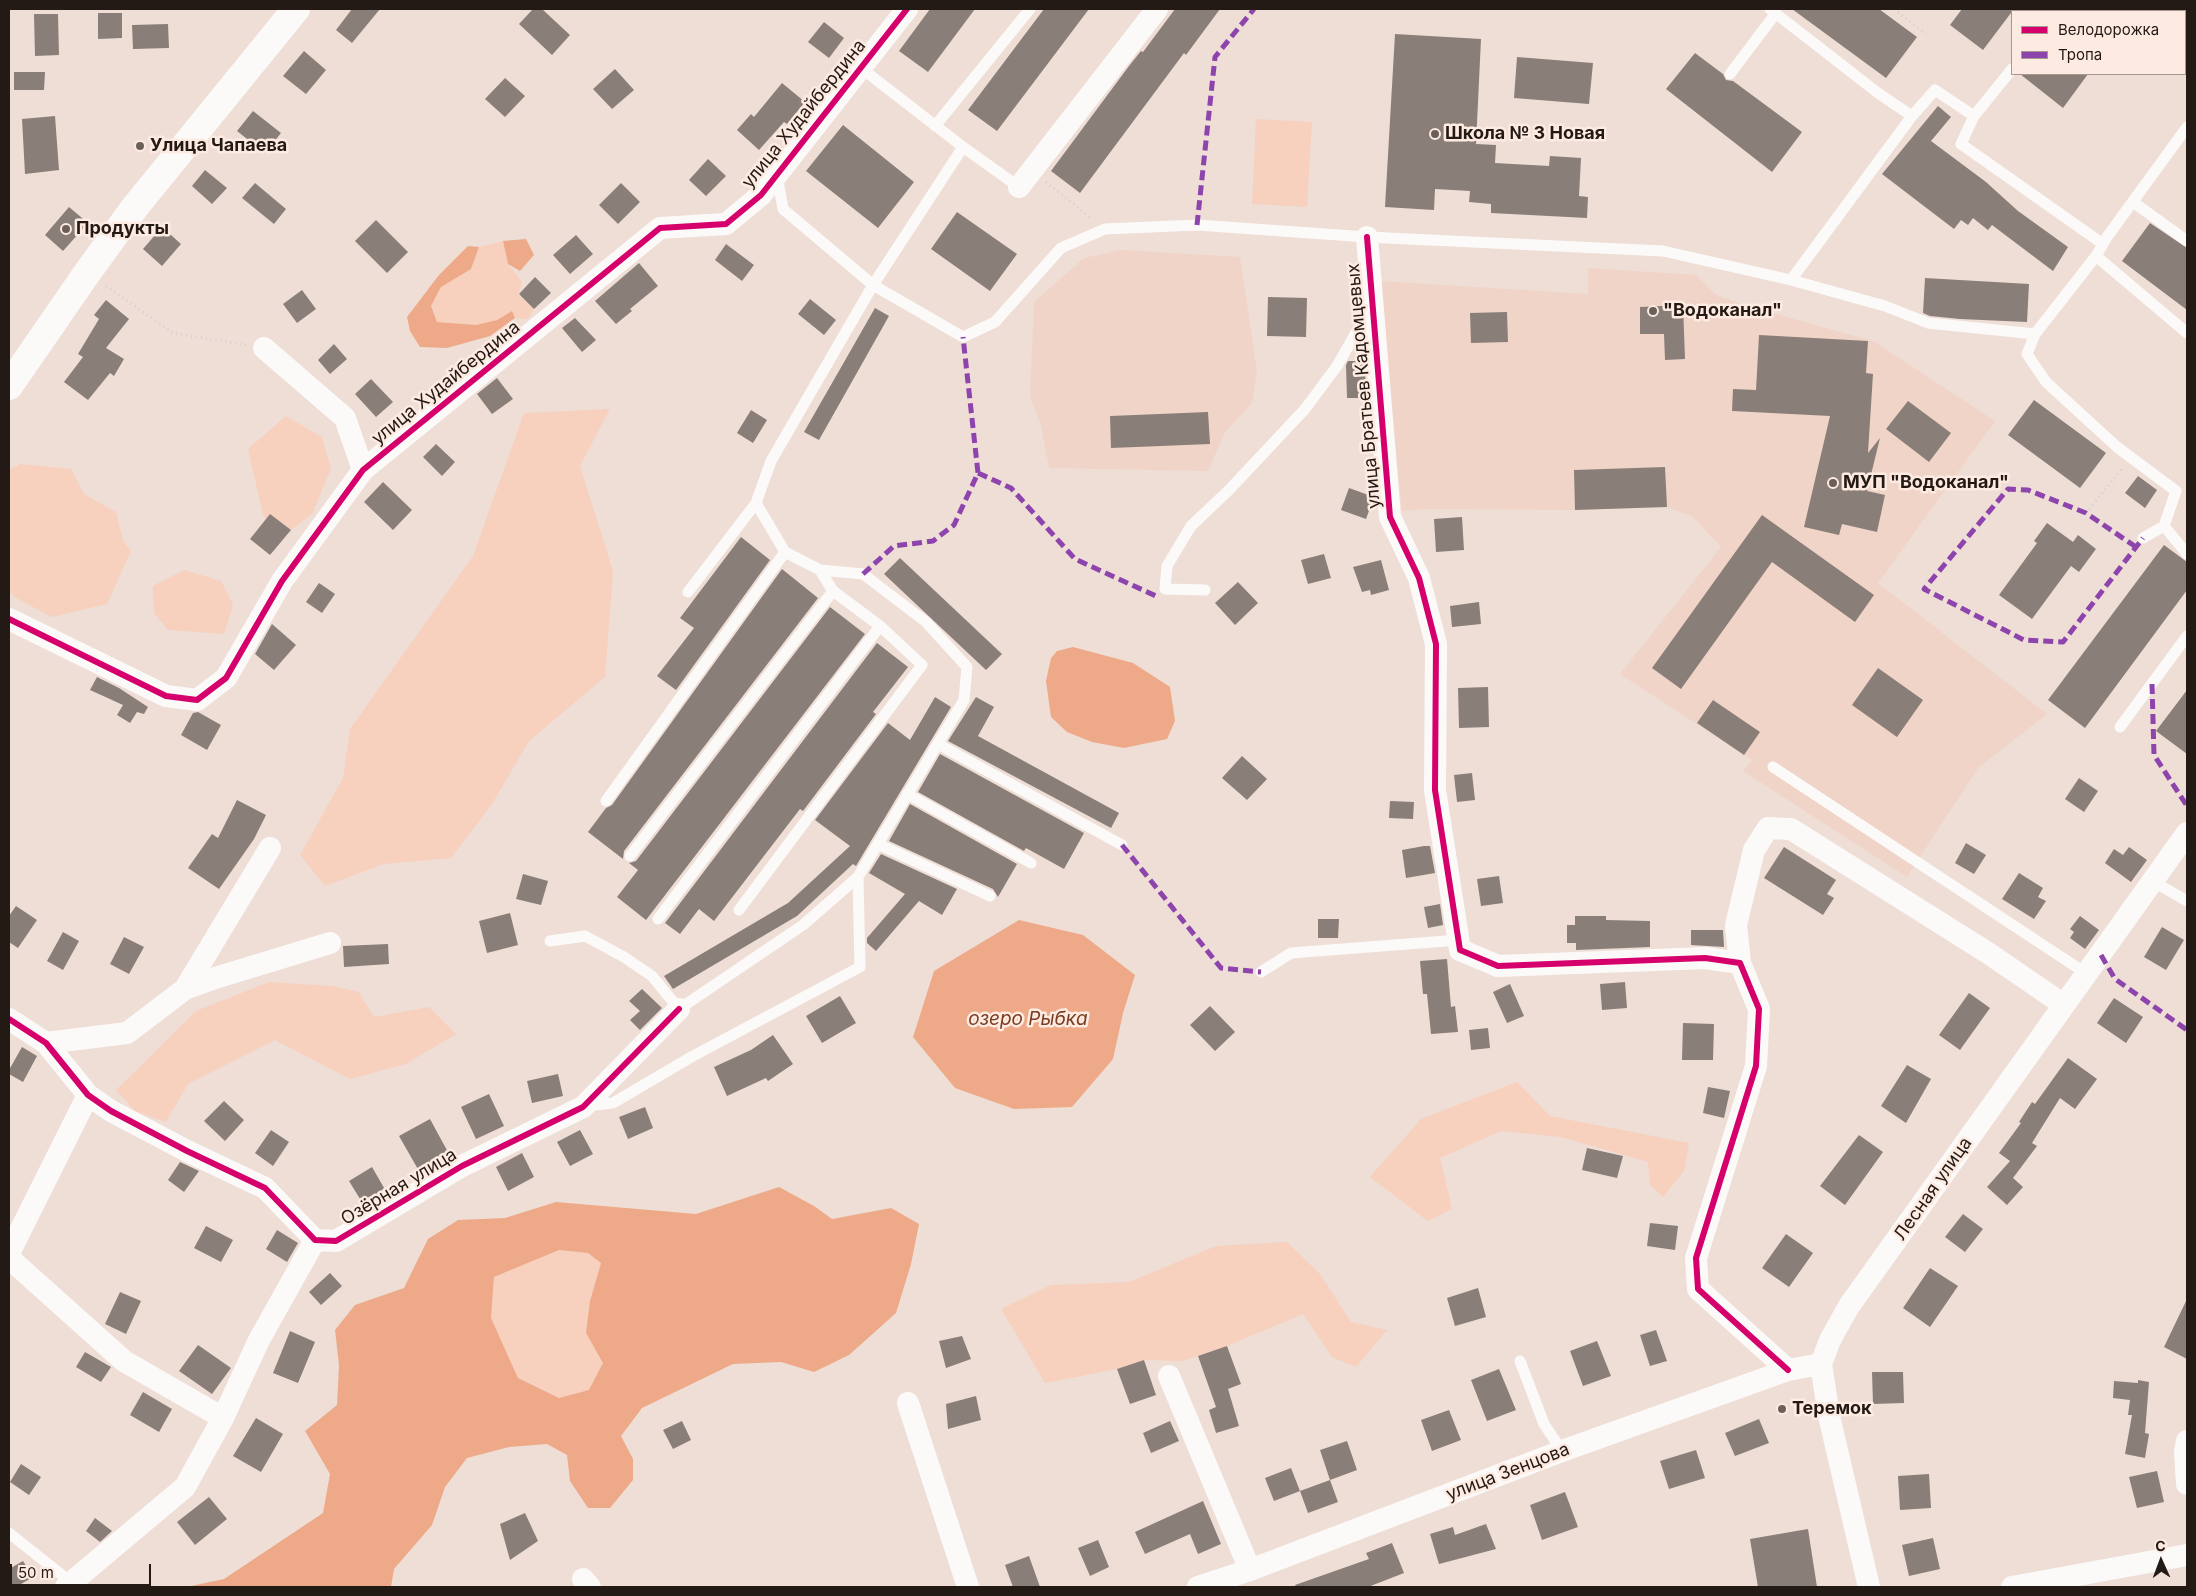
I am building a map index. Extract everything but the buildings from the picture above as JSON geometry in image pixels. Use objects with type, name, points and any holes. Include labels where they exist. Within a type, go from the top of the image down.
[{"type":"main road","points":[[9,382],[86,273],[167,167],[296,9]]},
{"type":"street","name":"улица Худайбердина","points":[[9,619],[166,696],[197,700],[226,678],[282,581],[363,470],[660,228],[726,224],[761,195],[907,9]]},
{"type":"street","points":[[1025,179],[1157,9]]},
{"type":"street","name":"улица Братьев Кадомцевых","points":[[1367,237],[1390,517],[1419,578],[1436,644],[1436,790],[1459,940]]},
{"type":"street","points":[[264,348],[344,418],[363,470]]},
{"type":"street","points":[[1788,1370],[1698,1289],[1696,1258],[1756,1066],[1759,1009],[1740,963],[1736,925],[1754,850],[1768,828],[1791,830],[1988,953],[2064,1004]]},
{"type":"street","name":"Лесная улица","points":[[1821,1364],[1830,1340],[1849,1306],[2064,1004],[2154,882],[2187,833]]},
{"type":"street","points":[[185,989],[270,848]]},
{"type":"street","points":[[1459,940],[1460,950],[1498,966],[1705,958],[1740,963]]},
{"type":"street","points":[[46,1043],[127,1033],[185,989],[214,978],[330,943]]},
{"type":"street","name":"Озёрная улица","points":[[315,1240],[336,1241],[462,1166],[583,1107],[679,1009]]},
{"type":"street","points":[[9,1019],[46,1043],[88,1095],[111,1111],[178,1147],[265,1188],[315,1240],[259,1340],[223,1418],[185,1487],[69,1585]]},
{"type":"street","points":[[9,1253],[88,1095]]},
{"type":"street","points":[[9,1258],[124,1361],[223,1418]]},
{"type":"street","points":[[1821,1364],[1830,1416],[1869,1587]]},
{"type":"street","name":"улица Зенцова","points":[[1198,1587],[1250,1570],[1562,1451],[1788,1370],[1821,1364]]},
{"type":"street","points":[[1169,1376],[1250,1570]]},
{"type":"street","points":[[908,1403],[968,1587]]},
{"type":"street","points":[[2187,1441],[2185,1452],[2187,1484]]},
{"type":"street","points":[[2012,1587],[2187,1555]]},
{"type":"lane","points":[[935,126],[1030,9]]},
{"type":"lane","points":[[1730,74],[1773,11],[1878,93],[1912,116]]},
{"type":"lane","points":[[861,68],[963,147],[1025,179]]},
{"type":"lane","points":[[2011,70],[1974,116],[1961,144],[2103,244]]},
{"type":"lane","points":[[1791,280],[1912,116],[1935,90],[1974,116]]},
{"type":"lane","points":[[2143,538],[2164,526],[2176,491],[2117,447],[2046,382],[2027,354],[2035,334],[2096,256],[2187,127]]},
{"type":"lane","points":[[688,592],[756,503],[771,461],[873,285],[963,147]]},
{"type":"lane","points":[[777,174],[782,209],[873,285],[963,337],[995,322],[1062,248],[1106,229],[1197,225],[1367,237],[1663,250],[1791,280],[1885,306],[1928,323],[2035,334]]},
{"type":"lane","points":[[2133,202],[2187,241]]},
{"type":"lane","points":[[2096,256],[2187,332]]},
{"type":"lane","points":[[1205,590],[1165,589],[1168,566],[1191,526],[1230,490],[1305,409],[1337,366],[1372,304]]},
{"type":"lane","points":[[550,941],[585,936],[624,957],[652,976],[679,1009],[803,925],[858,877],[964,700],[967,667],[926,622],[863,574],[820,570],[785,552],[756,503]]},
{"type":"lane","points":[[2164,526],[2187,554]]},
{"type":"lane","points":[[606,801],[785,552]]},
{"type":"lane","points":[[740,910],[922,665],[880,626],[833,591],[820,570]]},
{"type":"lane","points":[[630,856],[833,591]]},
{"type":"lane","points":[[658,919],[880,626]]},
{"type":"lane","points":[[2120,727],[2187,636]]},
{"type":"lane","points":[[938,744],[1122,845]]},
{"type":"lane","points":[[1773,767],[2087,974]]},
{"type":"lane","points":[[907,794],[1031,863]]},
{"type":"lane","points":[[878,844],[990,896]]},
{"type":"lane","points":[[583,1107],[613,1103],[693,1056],[860,967],[858,877]]},
{"type":"lane","points":[[2154,882],[2187,901]]},
{"type":"lane","points":[[1261,972],[1291,952],[1459,940]]},
{"type":"lane","points":[[1520,1361],[1544,1424],[1562,1451]]},
{"type":"lane","points":[[9,1533],[69,1585]]},
{"type":"path","points":[[1894,9],[1926,34]]},
{"type":"path","points":[[1025,179],[1106,229]]},
{"type":"path","points":[[86,273],[173,333],[264,348]]},
{"type":"path","points":[[2086,514],[2131,457]]},
{"type":"shaded area","points":[[1256,119],[1312,122],[1307,207],[1252,204]]},
{"type":"shaded area","points":[[503,241],[508,264],[522,282],[518,295],[534,309],[528,319],[515,318],[512,311],[497,320],[476,325],[437,322],[431,306],[441,287],[471,269],[479,247]]},
{"type":"shaded area","points":[[1121,250],[1240,257],[1257,371],[1252,403],[1225,432],[1208,471],[1049,468],[1041,426],[1030,396],[1034,302],[1084,258]]},
{"type":"shaded area","points":[[1588,268],[1696,275],[1716,295],[1744,305],[1873,341],[1995,421],[1878,583],[2047,714],[1978,768],[1907,877],[1743,771],[1752,760],[1620,674],[1721,547],[1693,517],[1667,507],[1575,510],[1428,509],[1402,511],[1379,281],[1588,294]]},
{"type":"shaded area","points":[[610,409],[580,466],[613,571],[605,677],[529,741],[492,804],[451,858],[384,864],[325,886],[300,855],[343,778],[350,729],[473,556],[524,413]]},
{"type":"shaded area","points":[[286,416],[322,437],[331,469],[312,514],[291,530],[276,533],[263,515],[248,449]]},
{"type":"shaded area","points":[[20,464],[71,469],[84,494],[116,512],[123,541],[131,551],[107,604],[52,617],[16,598],[9,591],[9,470]]},
{"type":"shaded area","points":[[184,570],[221,581],[233,605],[224,634],[168,630],[154,613],[153,586]]},
{"type":"shaded area","points":[[269,982],[332,986],[359,992],[374,1017],[429,1007],[456,1034],[406,1064],[350,1079],[275,1040],[188,1084],[166,1122],[135,1111],[116,1090],[196,1011]]},
{"type":"shaded area","points":[[1517,1082],[1550,1116],[1689,1143],[1684,1171],[1663,1197],[1650,1185],[1648,1162],[1561,1137],[1501,1131],[1440,1158],[1452,1209],[1428,1221],[1370,1177],[1421,1119]]},
{"type":"shaded area","points":[[1287,1242],[1320,1274],[1351,1322],[1387,1330],[1356,1367],[1332,1357],[1303,1314],[1227,1346],[1182,1361],[1144,1360],[1117,1369],[1045,1383],[1001,1309],[1051,1285],[1129,1282],[1216,1246]]},
{"type":"shaded area","points":[[559,1250],[588,1253],[601,1263],[590,1301],[586,1333],[604,1363],[590,1390],[559,1398],[518,1378],[491,1318],[494,1277]]},
{"type":"water","points":[[526,239],[534,255],[520,271],[508,264],[503,241]]},
{"type":"water","points":[[468,246],[479,247],[471,269],[441,287],[431,306],[437,322],[476,325],[497,320],[512,311],[515,318],[490,336],[447,348],[420,347],[410,331],[407,317],[439,275]]},
{"type":"water","points":[[1073,647],[1133,663],[1170,687],[1175,721],[1167,739],[1124,748],[1092,742],[1067,732],[1051,717],[1046,681],[1051,658],[1057,651]]},
{"type":"water","name":"озеро Рыбка","points":[[1019,920],[1083,935],[1135,975],[1123,1013],[1113,1059],[1072,1107],[1014,1109],[955,1088],[913,1037],[934,971]]},
{"type":"water","points":[[779,1187],[814,1206],[832,1219],[891,1208],[919,1224],[911,1264],[896,1313],[849,1355],[814,1372],[781,1362],[733,1364],[642,1408],[621,1436],[633,1459],[633,1480],[610,1508],[588,1508],[570,1481],[567,1455],[547,1444],[509,1447],[467,1458],[445,1487],[432,1525],[394,1569],[391,1587],[186,1587],[224,1579],[323,1513],[330,1474],[305,1431],[337,1405],[339,1365],[335,1330],[355,1305],[404,1288],[428,1239],[458,1220],[505,1218],[556,1202],[696,1214]],"holes":[[[559,1250],[588,1253],[601,1263],[590,1301],[586,1333],[603,1363],[589,1390],[559,1398],[518,1378],[491,1318],[494,1277]]]},
{"type":"marked path","points":[[1197,225],[1215,57],[1254,9]]},
{"type":"marked path","points":[[863,574],[894,546],[933,541],[954,525],[978,473],[963,337]]},
{"type":"marked path","points":[[978,473],[1011,488],[1075,559],[1156,596]]},
{"type":"marked path","points":[[2136,547],[2086,513],[2028,490],[2008,489],[1924,589],[2024,640],[2063,642],[2143,538]]},
{"type":"marked path","points":[[2152,684],[2154,755],[2187,806]]},
{"type":"marked path","points":[[1122,845],[1221,968],[1261,972]]},
{"type":"marked path","points":[[2101,955],[2115,979],[2187,1030]]},
{"type":"cycle path","points":[[9,619],[166,696],[197,700],[226,678],[282,581],[363,470],[660,228],[726,224],[761,195],[907,9]]},
{"type":"cycle path","points":[[1367,237],[1390,517],[1419,578],[1436,644],[1435,790],[1460,950],[1498,966],[1705,958],[1740,963],[1759,1009],[1756,1066],[1696,1258],[1698,1289],[1788,1370]]},
{"type":"cycle path","points":[[9,1019],[46,1043],[88,1095],[111,1111],[187,1151],[265,1188],[315,1240],[336,1241],[462,1166],[583,1107],[679,1009]]},
{"type":"place","name":"Школа № 3 Новая","points":[[1435,134]]},
{"type":"place","name":"Улица Чапаева","points":[[140,146]]},
{"type":"place","name":"Продукты","points":[[66,229]]},
{"type":"place","name":"\"Водоканал\"","points":[[1653,311]]},
{"type":"place","name":"МУП \"Водоканал\"","points":[[1833,483]]},
{"type":"place","name":"Теремок","points":[[1782,1409]]}]
